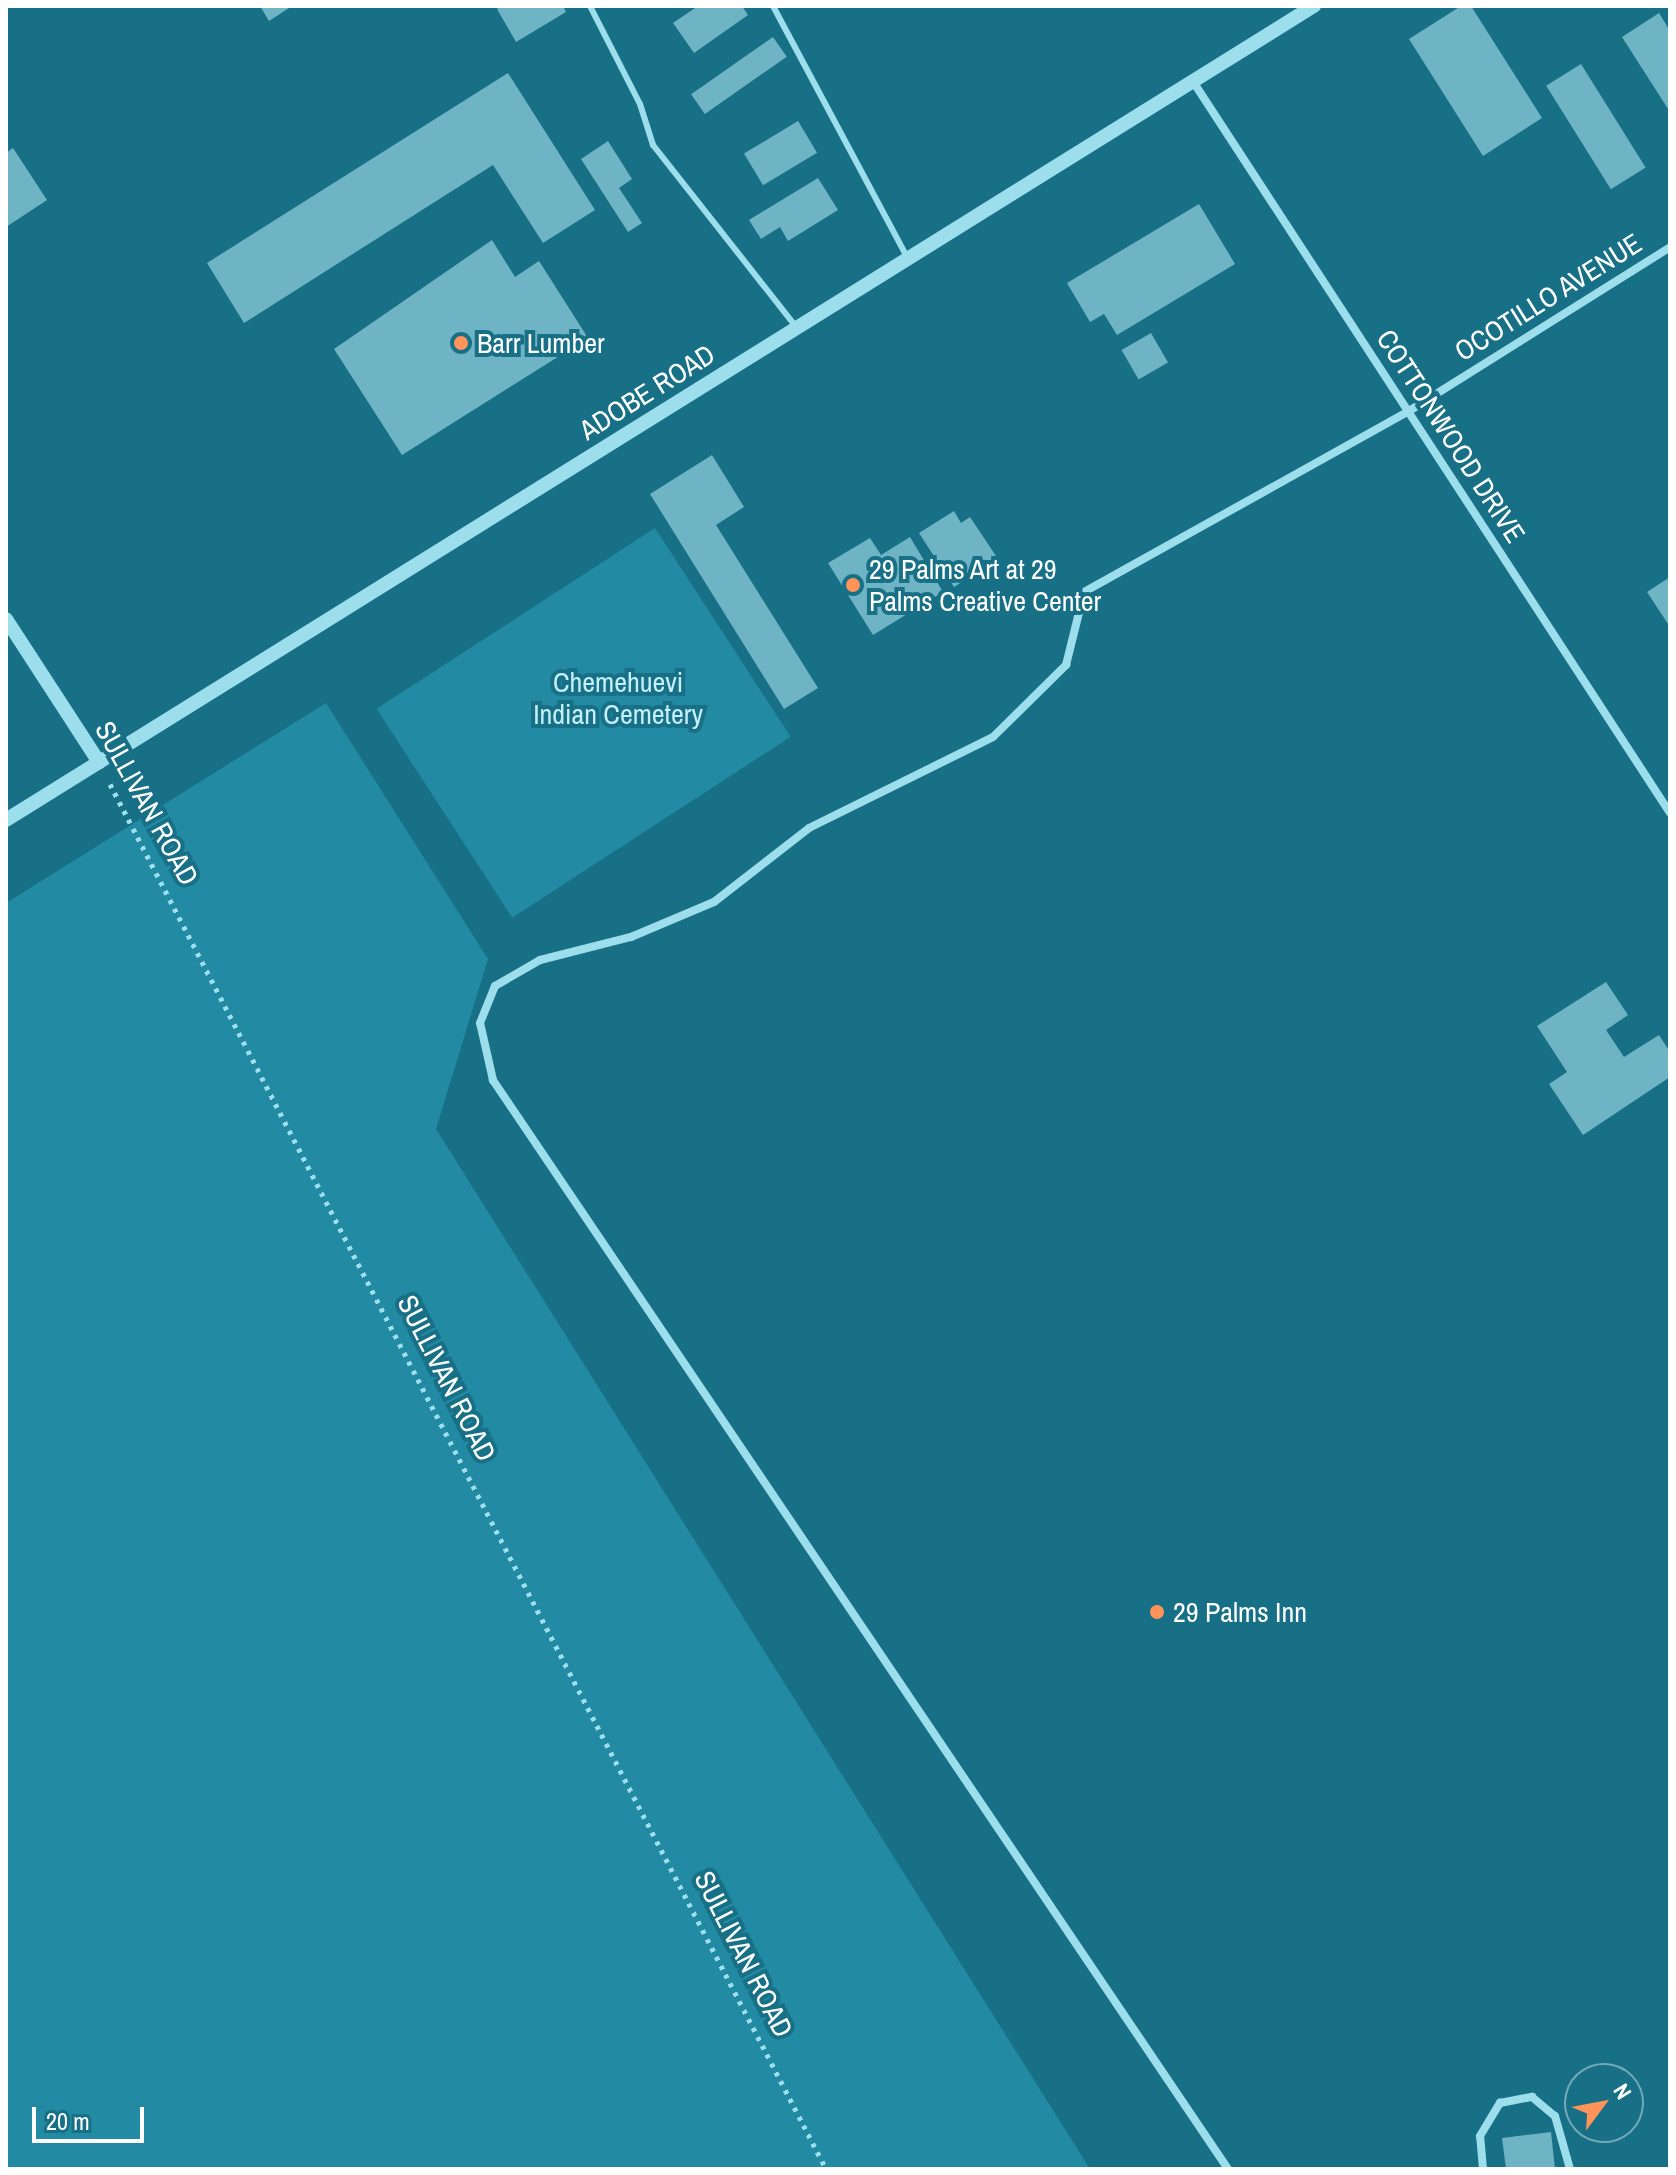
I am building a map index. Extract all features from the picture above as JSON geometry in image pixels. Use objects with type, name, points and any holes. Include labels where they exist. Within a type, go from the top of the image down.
[{"type":"street","name":"ADOBE ROAD","points":[[6,820],[1314,6]]},
{"type":"street","name":"COTTONWOOD DRIVE","points":[[1194,83],[1670,813]]},
{"type":"street","name":"OCOTILLO AVENUE","points":[[1228,2169],[493,1080],[480,1023],[495,986],[540,960],[631,937],[714,902],[809,828],[993,737],[1066,665],[1084,592],[1409,411],[1670,247]]},
{"type":"street","name":"SULLIVAN ROAD","points":[[6,619],[99,762]]},
{"type":"street","points":[[1483,2169],[1480,2136],[1500,2103],[1532,2097],[1555,2116],[1570,2169]]},
{"type":"lane","points":[[590,6],[640,104],[653,145],[797,329]]},
{"type":"lane","points":[[773,6],[908,260]]},
{"type":"path","name":"SULLIVAN ROAD","points":[[99,762],[826,2169]]},
{"type":"green space","name":"Chemehuevi Indian Cemetery","points":[[655,528],[791,737],[512,918],[377,709]]},
{"type":"green space","points":[[326,703],[488,959],[436,1129],[1090,2169],[6,2169],[6,903]]},
{"type":"building","points":[[260,6],[292,6],[269,21]]},
{"type":"building","points":[[501,6],[563,6],[566,12],[516,42],[497,9]]},
{"type":"building","points":[[698,6],[742,6],[748,15],[694,53],[673,23]]},
{"type":"building","points":[[1461,6],[1471,6],[1542,118],[1483,156],[1409,39]]},
{"type":"building","points":[[1659,13],[1670,31],[1670,112],[1622,37]]},
{"type":"building","points":[[773,37],[787,57],[705,114],[691,94]]},
{"type":"building","points":[[1581,64],[1646,167],[1611,189],[1546,86]]},
{"type":"building","points":[[508,73],[595,210],[543,243],[493,165],[244,323],[207,263]]},
{"type":"building","points":[[798,121],[817,153],[763,185],[744,153]]},
{"type":"building","points":[[608,141],[632,179],[619,188],[642,223],[628,232],[581,159]]},
{"type":"building","points":[[13,148],[47,200],[6,227],[6,153]]},
{"type":"building","points":[[818,178],[838,210],[788,241],[780,227],[761,239],[749,220]]},
{"type":"building","points":[[1199,204],[1235,264],[1117,335],[1104,314],[1090,322],[1067,283]]},
{"type":"building","name":"Barr Lumber","points":[[492,240],[515,277],[539,261],[588,338],[402,455],[334,349]]},
{"type":"building","points":[[1151,333],[1168,362],[1139,379],[1122,350]]},
{"type":"building","points":[[712,455],[744,507],[716,525],[818,688],[784,709],[650,494]]},
{"type":"building","points":[[954,511],[961,523],[970,517],[998,559],[954,587],[919,533]]},
{"type":"building","points":[[910,537],[943,592],[873,635],[828,563],[870,538],[881,555]]},
{"type":"building","points":[[1670,577],[1670,627],[1647,592]]},
{"type":"building","points":[[1606,982],[1628,1015],[1606,1030],[1624,1057],[1659,1035],[1670,1052],[1670,1077],[1583,1135],[1549,1084],[1567,1072],[1537,1026]]},
{"type":"building","points":[[1551,2132],[1555,2169],[1506,2169],[1502,2138]]},
{"type":"place","name":"Barr Lumber","points":[[461,343]]},
{"type":"place","name":"29 Palms Art at 29 Palms Creative Center","points":[[853,585]]},
{"type":"place","name":"29 Palms Inn","points":[[1157,1612]]}]
